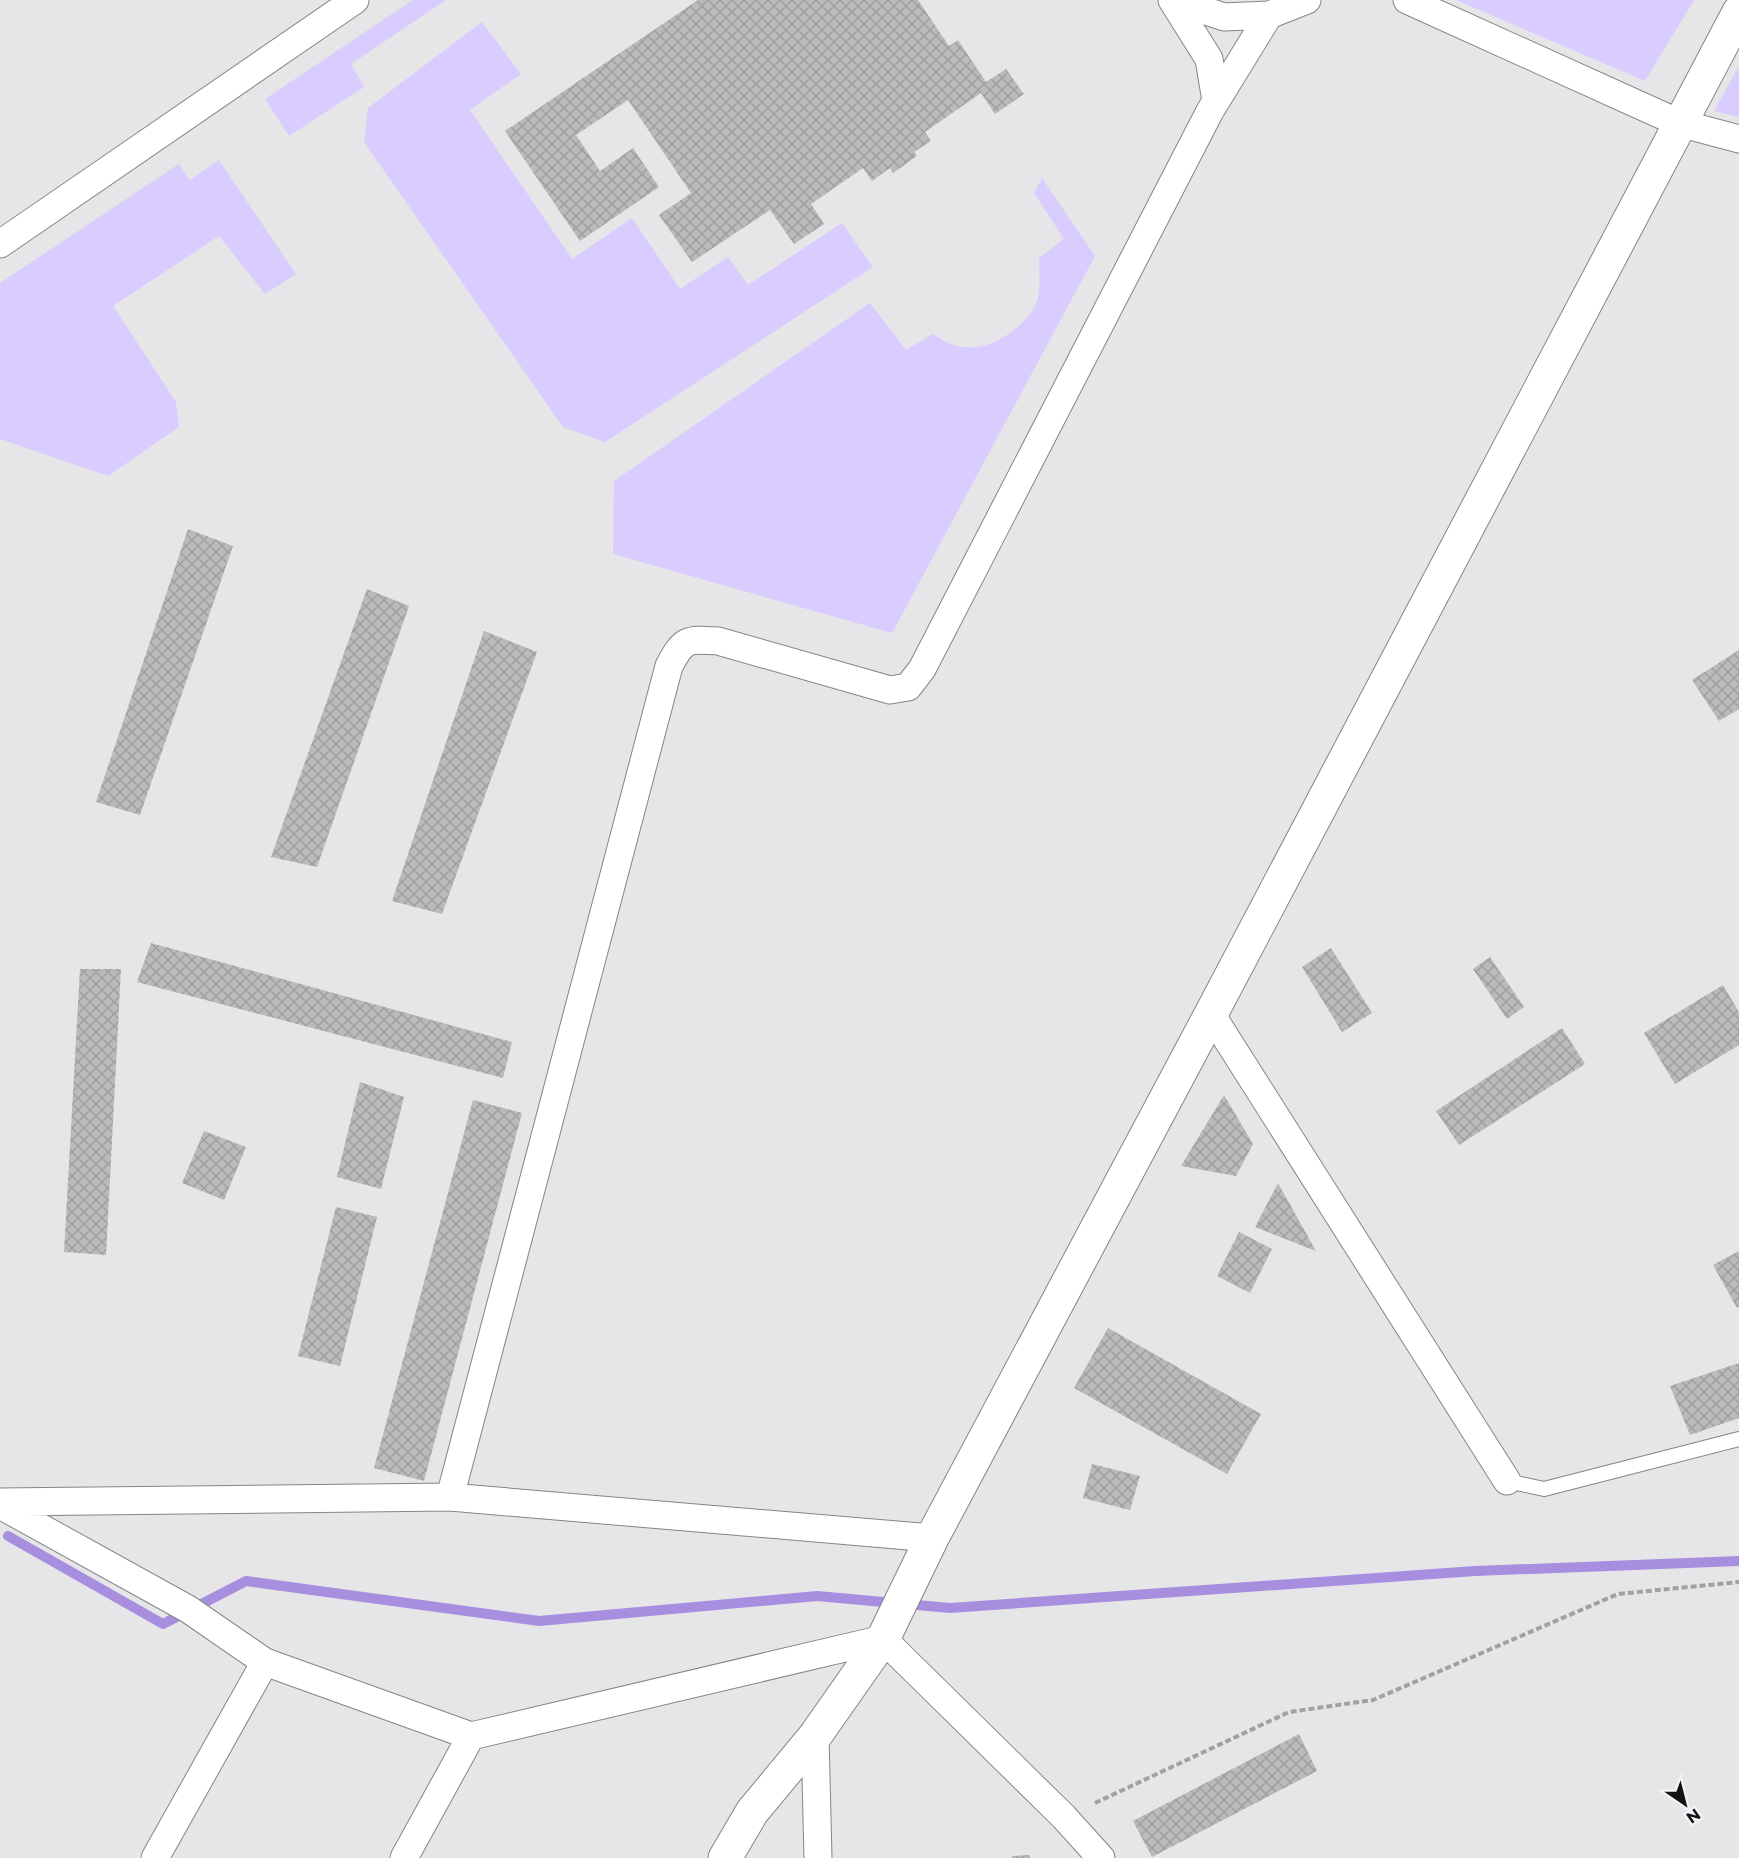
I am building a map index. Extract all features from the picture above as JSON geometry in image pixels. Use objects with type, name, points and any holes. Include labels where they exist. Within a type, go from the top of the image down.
[{"type":"street","points":[[0,244],[355,0]]},
{"type":"street","points":[[1173,0],[1224,17],[1269,15],[1307,0]]},
{"type":"street","points":[[1173,0],[1209,59],[1216,101]]},
{"type":"street","points":[[1407,0],[1679,123],[1739,139]]},
{"type":"street","points":[[725,1858],[752,1812],[815,1736],[887,1632],[932,1538],[1739,12]]},
{"type":"street","points":[[450,1497],[669,666],[679,647],[692,640],[718,640],[891,690],[908,687],[927,659],[1216,101],[1269,15]]},
{"type":"street","points":[[1211,1014],[1507,1480]]},
{"type":"street","points":[[0,1504],[450,1497],[932,1538]]},
{"type":"street","points":[[0,1504],[188,1610],[265,1662],[471,1736],[887,1632]]},
{"type":"street","points":[[887,1632],[1101,1858]]},
{"type":"street","points":[[155,1858],[265,1662]]},
{"type":"street","points":[[404,1858],[471,1736]]},
{"type":"street","points":[[815,1736],[818,1858]]},
{"type":"lane","points":[[1507,1480],[1545,1489],[1739,1439]]},
{"type":"path","points":[[1064,1817],[1288,1712],[1373,1700],[1618,1594],[1739,1582]]},
{"type":"shaded area","points":[[413,0],[446,0],[351,64],[364,87],[289,136],[265,99]]},
{"type":"shaded area","points":[[1456,0],[1694,0],[1645,81]]},
{"type":"shaded area","points":[[482,22],[521,74],[470,110],[572,259],[632,218],[680,289],[728,257],[748,285],[842,223],[873,267],[605,442],[563,427],[364,142],[368,108]]},
{"type":"shaded area","points":[[1739,66],[1739,117],[1714,111]]},
{"type":"shaded area","points":[[219,160],[296,274],[265,294],[219,236],[113,306],[176,402],[179,427],[108,476],[0,439],[0,283],[179,164],[190,180]]},
{"type":"shaded area","points":[[1042,178],[1095,256],[892,633],[613,554],[614,481],[870,303],[906,350],[933,334],[954,345],[984,346],[1004,337],[1017,327],[1036,305],[1039,258],[1064,239],[1034,193]]},
{"type":"building","points":[[698,0],[918,0],[949,46],[958,40],[986,82],[1006,69],[1024,94],[995,114],[981,93],[925,132],[931,141],[914,152],[917,156],[893,173],[890,168],[872,181],[863,168],[811,204],[824,224],[794,244],[770,210],[692,262],[659,215],[691,193],[628,100],[576,135],[600,171],[633,148],[659,187],[580,241],[505,131]]},
{"type":"building","points":[[188,529],[233,546],[140,815],[96,802]]},
{"type":"building","points":[[367,589],[409,606],[317,867],[271,857]]},
{"type":"building","points":[[484,631],[537,652],[442,914],[392,901]]},
{"type":"building","points":[[1739,650],[1739,709],[1719,721],[1692,680]]},
{"type":"building","points":[[151,943],[512,1042],[503,1078],[137,982]]},
{"type":"building","points":[[1331,948],[1372,1013],[1342,1032],[1302,967]]},
{"type":"building","points":[[1490,957],[1524,1007],[1507,1019],[1473,969]]},
{"type":"building","points":[[80,969],[121,969],[106,1255],[64,1252]]},
{"type":"building","points":[[1723,985],[1739,1012],[1739,1045],[1675,1084],[1644,1033]]},
{"type":"building","points":[[1562,1028],[1585,1064],[1459,1145],[1436,1111]]},
{"type":"building","points":[[360,1082],[404,1097],[381,1189],[337,1177]]},
{"type":"building","points":[[1224,1095],[1253,1144],[1236,1176],[1181,1166]]},
{"type":"building","points":[[473,1100],[522,1113],[424,1481],[374,1468]]},
{"type":"building","points":[[204,1131],[246,1147],[224,1200],[182,1183]]},
{"type":"building","points":[[1278,1183],[1316,1251],[1255,1227]]},
{"type":"building","points":[[336,1207],[377,1217],[340,1366],[298,1356]]},
{"type":"building","points":[[1239,1232],[1272,1249],[1250,1293],[1217,1276]]},
{"type":"building","points":[[1739,1251],[1739,1307],[1737,1308],[1713,1265]]},
{"type":"building","points":[[1108,1328],[1261,1414],[1227,1474],[1074,1388]]},
{"type":"building","points":[[1739,1363],[1739,1418],[1690,1435],[1670,1386]]},
{"type":"building","points":[[1092,1464],[1140,1476],[1130,1510],[1083,1498]]},
{"type":"building","points":[[1299,1734],[1317,1771],[1152,1857],[1133,1821]]},
{"type":"building","points":[[1029,1855],[1030,1858],[1012,1858],[1012,1856]]},
{"type":"waterway","points":[[8,1536],[163,1624],[246,1581],[539,1621],[817,1596],[950,1608],[1475,1571],[1739,1561]]}]
